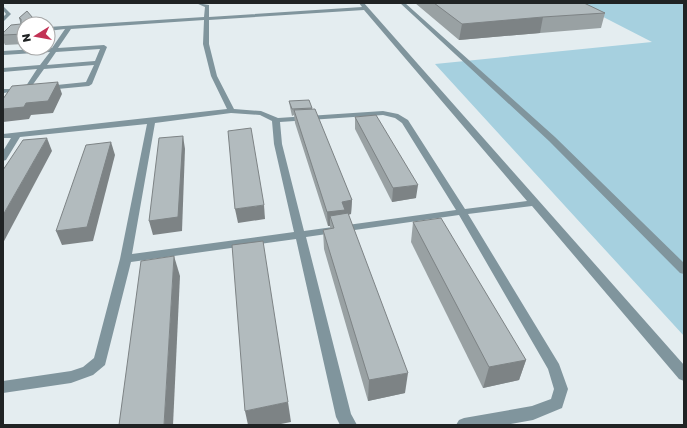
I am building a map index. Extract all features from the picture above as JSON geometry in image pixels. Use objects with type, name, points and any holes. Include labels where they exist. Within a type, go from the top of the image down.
[{"type":"lane","points":[[198,3],[207,6],[213,5]]},
{"type":"lane","points":[[402,3],[552,138],[684,270]]},
{"type":"lane","points":[[56,29],[207,19],[363,5],[684,375]]},
{"type":"lane","points":[[207,6],[206,44],[214,76],[232,111]]},
{"type":"lane","points":[[3,7],[9,14],[3,20]]},
{"type":"lane","points":[[56,47],[70,28]]},
{"type":"lane","points":[[42,88],[89,84],[104,47],[56,50]]},
{"type":"lane","points":[[3,53],[16,52]]},
{"type":"lane","points":[[27,90],[50,56]]},
{"type":"lane","points":[[3,70],[98,63]]},
{"type":"lane","points":[[3,91],[35,89]]},
{"type":"lane","points":[[3,136],[232,111],[265,113],[272,116],[276,120],[278,144],[301,234],[344,417],[350,425]]},
{"type":"lane","points":[[276,120],[383,113],[393,114],[400,117],[405,122],[462,212],[554,368],[561,389],[557,403],[533,413],[464,425]]},
{"type":"lane","points":[[3,387],[71,377],[88,371],[100,361],[126,259],[151,121]]},
{"type":"lane","points":[[3,158],[17,135]]},
{"type":"lane","points":[[126,259],[534,203]]},
{"type":"shaded area","points":[[576,3],[684,3],[684,336],[435,64],[652,42]]},
{"type":"building","points":[[434,3],[584,3],[605,13],[462,24]]},
{"type":"building","points":[[27,11],[31,16],[21,16]]},
{"type":"building","points":[[16,24],[16,34],[3,35],[3,33],[11,25]]},
{"type":"building","points":[[58,82],[48,101],[26,103],[24,107],[3,109],[3,99],[12,86]]},
{"type":"building","points":[[309,100],[312,108],[292,109],[289,101]]},
{"type":"building","points":[[315,109],[352,200],[342,202],[345,210],[327,212],[294,110]]},
{"type":"building","points":[[376,115],[418,185],[393,188],[355,117]]},
{"type":"building","points":[[251,128],[264,205],[235,209],[228,131]]},
{"type":"building","points":[[183,136],[178,217],[149,221],[159,138]]},
{"type":"building","points":[[47,138],[3,215],[3,170],[23,140]]},
{"type":"building","points":[[111,142],[87,227],[56,231],[86,145]]},
{"type":"building","points":[[348,213],[408,373],[369,380],[323,230],[334,228],[330,216]]},
{"type":"building","points":[[441,218],[526,360],[489,367],[413,222]]},
{"type":"building","points":[[263,241],[288,402],[245,411],[232,245]]},
{"type":"building","points":[[174,256],[164,425],[119,425],[141,261]]}]
